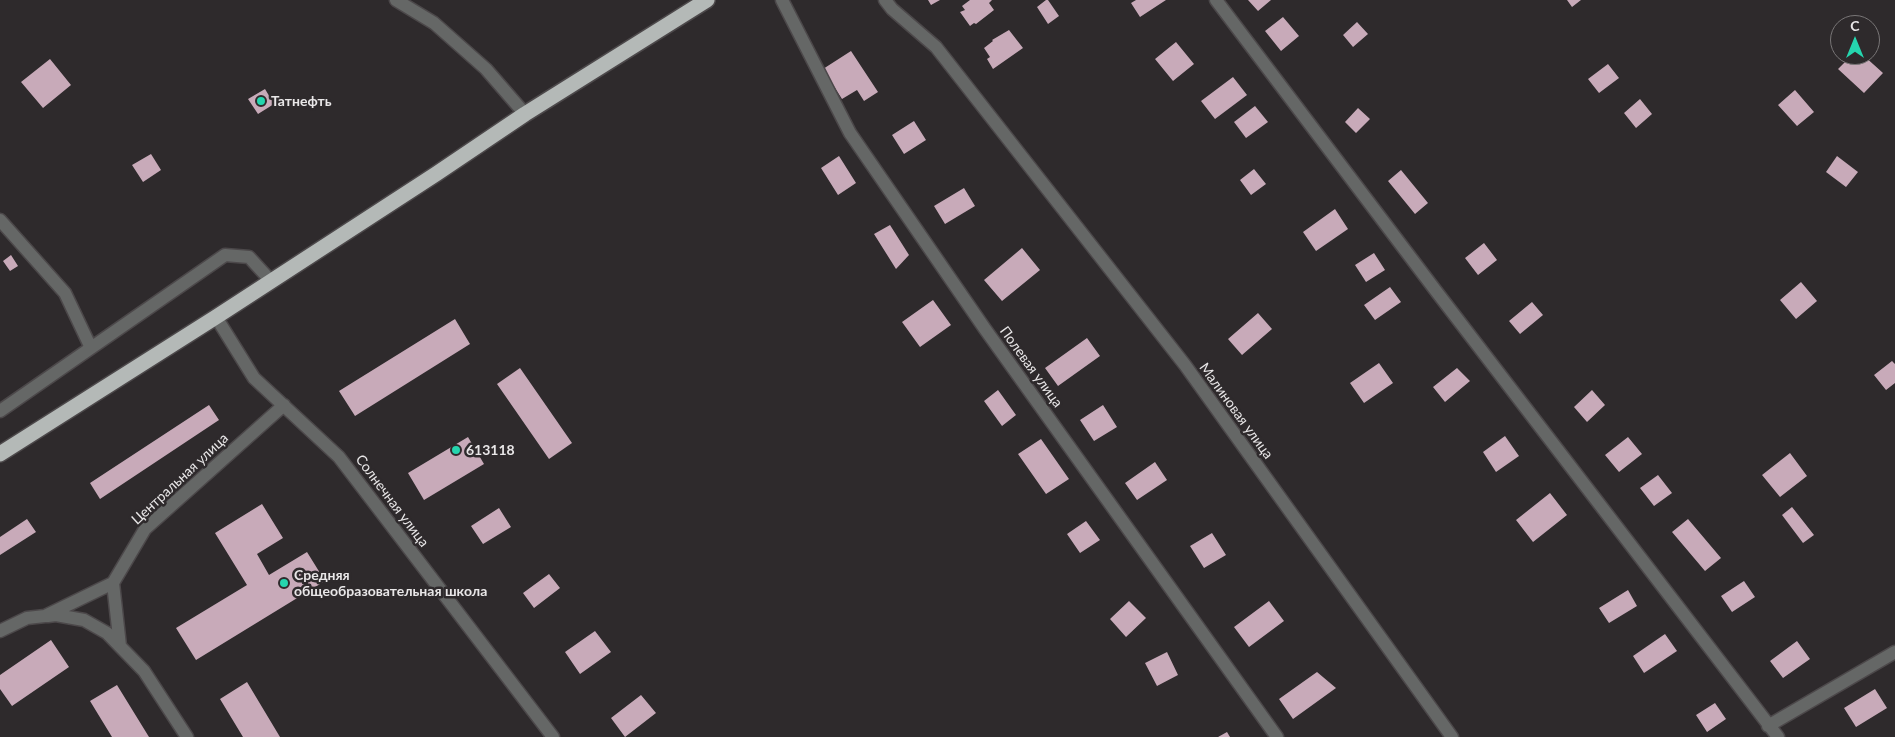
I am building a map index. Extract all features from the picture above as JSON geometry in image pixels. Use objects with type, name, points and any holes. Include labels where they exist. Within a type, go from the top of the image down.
[{"type":"highway","points":[[0,454],[216,317],[525,114],[706,0]]},
{"type":"street","points":[[396,0],[434,23],[486,70],[525,114]]},
{"type":"street","name":"Полевая улица","points":[[782,0],[850,133],[985,329],[1277,737]]},
{"type":"street","name":"Малиновая улица","points":[[885,0],[892,9],[936,47],[1185,365],[1452,737]]},
{"type":"street","points":[[1216,0],[1778,737]]},
{"type":"street","points":[[0,220],[65,293],[91,348]]},
{"type":"street","points":[[0,411],[225,255],[249,257],[271,281]]},
{"type":"street","name":"Солнечная улица","points":[[216,317],[254,378],[339,457],[553,737]]},
{"type":"street","name":"Центральная улица","points":[[113,583],[144,529],[284,405]]},
{"type":"street","points":[[45,616],[113,583],[120,646]]},
{"type":"street","points":[[0,631],[27,618],[56,615],[84,620],[107,634],[144,671],[187,737]]},
{"type":"street","points":[[1768,726],[1895,652]]},
{"type":"building","points":[[928,0],[940,0],[931,5]]},
{"type":"building","points":[[970,0],[992,0],[989,3],[994,10],[976,24],[974,23],[970,26],[960,12],[965,10],[962,6]]},
{"type":"building","points":[[1048,0],[1059,16],[1048,24],[1037,7]]},
{"type":"building","points":[[1136,0],[1166,0],[1140,17],[1131,3]]},
{"type":"building","points":[[1248,0],[1271,0],[1258,11]]},
{"type":"building","points":[[1567,0],[1581,0],[1572,7]]},
{"type":"building","points":[[1283,17],[1299,36],[1281,51],[1265,31]]},
{"type":"building","points":[[1357,22],[1368,34],[1353,47],[1343,35]]},
{"type":"building","points":[[1009,30],[1023,48],[993,69],[987,59],[990,57],[984,48],[992,40]]},
{"type":"building","points":[[1176,42],[1194,64],[1173,81],[1155,59]]},
{"type":"building","points":[[851,51],[878,92],[864,101],[857,90],[842,99],[823,69]]},
{"type":"building","points":[[50,59],[71,85],[43,108],[21,82]]},
{"type":"building","points":[[1608,64],[1619,78],[1599,93],[1588,79]]},
{"type":"building","points":[[1842,65],[1874,65],[1883,73],[1864,93],[1838,69]]},
{"type":"building","points":[[1233,77],[1247,95],[1215,119],[1201,101]]},
{"type":"building","name":"Татнефть","points":[[265,89],[274,104],[258,114],[248,99]]},
{"type":"building","points":[[1795,90],[1814,112],[1797,126],[1778,105]]},
{"type":"building","points":[[1640,99],[1652,114],[1636,128],[1624,113]]},
{"type":"building","points":[[1255,106],[1268,122],[1246,138],[1234,122]]},
{"type":"building","points":[[1358,108],[1370,119],[1356,133],[1345,122]]},
{"type":"building","points":[[914,121],[926,140],[904,154],[892,135]]},
{"type":"building","points":[[151,154],[161,170],[143,182],[132,165]]},
{"type":"building","points":[[839,156],[856,183],[838,195],[821,168]]},
{"type":"building","points":[[1837,156],[1858,172],[1846,187],[1826,172]]},
{"type":"building","points":[[1254,169],[1266,184],[1251,195],[1240,180]]},
{"type":"building","points":[[1401,170],[1428,203],[1415,214],[1388,181]]},
{"type":"building","points":[[964,188],[975,206],[945,224],[934,206]]},
{"type":"building","points":[[1335,209],[1348,229],[1316,251],[1303,232]]},
{"type":"building","points":[[890,225],[909,255],[896,269],[874,234]]},
{"type":"building","points":[[1484,243],[1497,260],[1478,275],[1465,258]]},
{"type":"building","points":[[1022,248],[1040,270],[1002,301],[984,280]]},
{"type":"building","points":[[1374,253],[1385,270],[1366,282],[1355,265]]},
{"type":"building","points":[[11,255],[18,266],[10,271],[3,261]]},
{"type":"building","points":[[1801,282],[1817,301],[1796,319],[1780,300]]},
{"type":"building","points":[[1390,287],[1401,302],[1375,320],[1364,305]]},
{"type":"building","points":[[933,300],[951,325],[920,347],[902,322]]},
{"type":"building","points":[[1532,302],[1543,315],[1520,334],[1509,321]]},
{"type":"building","points":[[1258,313],[1272,329],[1242,355],[1228,339]]},
{"type":"building","points":[[455,319],[470,344],[355,416],[339,391]]},
{"type":"building","points":[[1087,338],[1100,356],[1058,386],[1045,368]]},
{"type":"building","points":[[1892,361],[1895,364],[1895,383],[1886,390],[1874,375]]},
{"type":"building","points":[[1379,363],[1393,383],[1364,403],[1350,383]]},
{"type":"building","points":[[520,368],[572,443],[549,459],[497,384]]},
{"type":"building","points":[[1457,368],[1470,381],[1445,402],[1433,387]]},
{"type":"building","points":[[998,390],[1016,415],[1002,426],[984,401]]},
{"type":"building","points":[[1592,390],[1605,405],[1587,422],[1574,407]]},
{"type":"building","points":[[209,405],[219,420],[100,499],[90,483]]},
{"type":"building","points":[[1103,405],[1117,427],[1094,441],[1080,420]]},
{"type":"building","points":[[1505,436],[1519,456],[1496,472],[1483,452]]},
{"type":"building","points":[[468,437],[484,464],[424,500],[408,473]]},
{"type":"building","points":[[1628,437],[1642,454],[1619,472],[1605,455]]},
{"type":"building","points":[[1041,439],[1069,479],[1046,494],[1018,454]]},
{"type":"building","points":[[1790,453],[1807,476],[1780,497],[1762,475]]},
{"type":"building","points":[[1155,462],[1167,480],[1137,500],[1125,483]]},
{"type":"building","points":[[1658,475],[1672,493],[1654,506],[1640,488]]},
{"type":"building","points":[[1550,493],[1567,515],[1533,542],[1516,520]]},
{"type":"building","name":"Средняя общеобразовательная школа","points":[[262,504],[283,538],[257,554],[269,575],[307,552],[325,581],[196,660],[176,628],[247,585],[215,533]]},
{"type":"building","points":[[1792,507],[1814,535],[1803,543],[1782,515]]},
{"type":"building","points":[[499,508],[511,527],[483,544],[471,526]]},
{"type":"building","points":[[27,519],[36,532],[0,555],[0,537]]},
{"type":"building","points":[[1688,519],[1721,558],[1705,571],[1672,532]]},
{"type":"building","points":[[1086,521],[1100,540],[1080,553],[1067,534]]},
{"type":"building","points":[[1212,533],[1226,555],[1204,568],[1190,546]]},
{"type":"building","points":[[549,574],[560,588],[534,608],[523,593]]},
{"type":"building","points":[[1744,581],[1755,597],[1732,612],[1721,596]]},
{"type":"building","points":[[1628,590],[1637,606],[1609,623],[1599,608]]},
{"type":"building","points":[[1129,601],[1146,618],[1126,637],[1110,619]]},
{"type":"building","points":[[1269,601],[1284,621],[1249,647],[1234,627]]},
{"type":"building","points":[[595,631],[611,652],[580,674],[565,652]]},
{"type":"building","points":[[1665,634],[1677,651],[1644,673],[1633,656]]},
{"type":"building","points":[[51,640],[69,667],[12,706],[0,689],[0,675]]},
{"type":"building","points":[[1797,641],[1810,659],[1783,678],[1770,661]]},
{"type":"building","points":[[1167,652],[1178,675],[1157,686],[1145,663]]},
{"type":"building","points":[[1317,672],[1336,688],[1293,719],[1279,699]]},
{"type":"building","points":[[247,682],[280,737],[243,737],[220,699]]},
{"type":"building","points":[[117,685],[149,737],[112,737],[90,701]]},
{"type":"building","points":[[1875,689],[1887,708],[1856,727],[1844,708]]},
{"type":"building","points":[[641,695],[656,713],[625,737],[611,718]]},
{"type":"building","points":[[1715,703],[1726,719],[1707,732],[1696,715]]},
{"type":"building","points":[[1227,732],[1230,737],[1218,737]]},
{"type":"place","name":"Татнефть","points":[[261,101]]},
{"type":"place","name":"613118","points":[[456,450]]},
{"type":"place","name":"Средняя общеобразовательная школа","points":[[284,583]]}]
